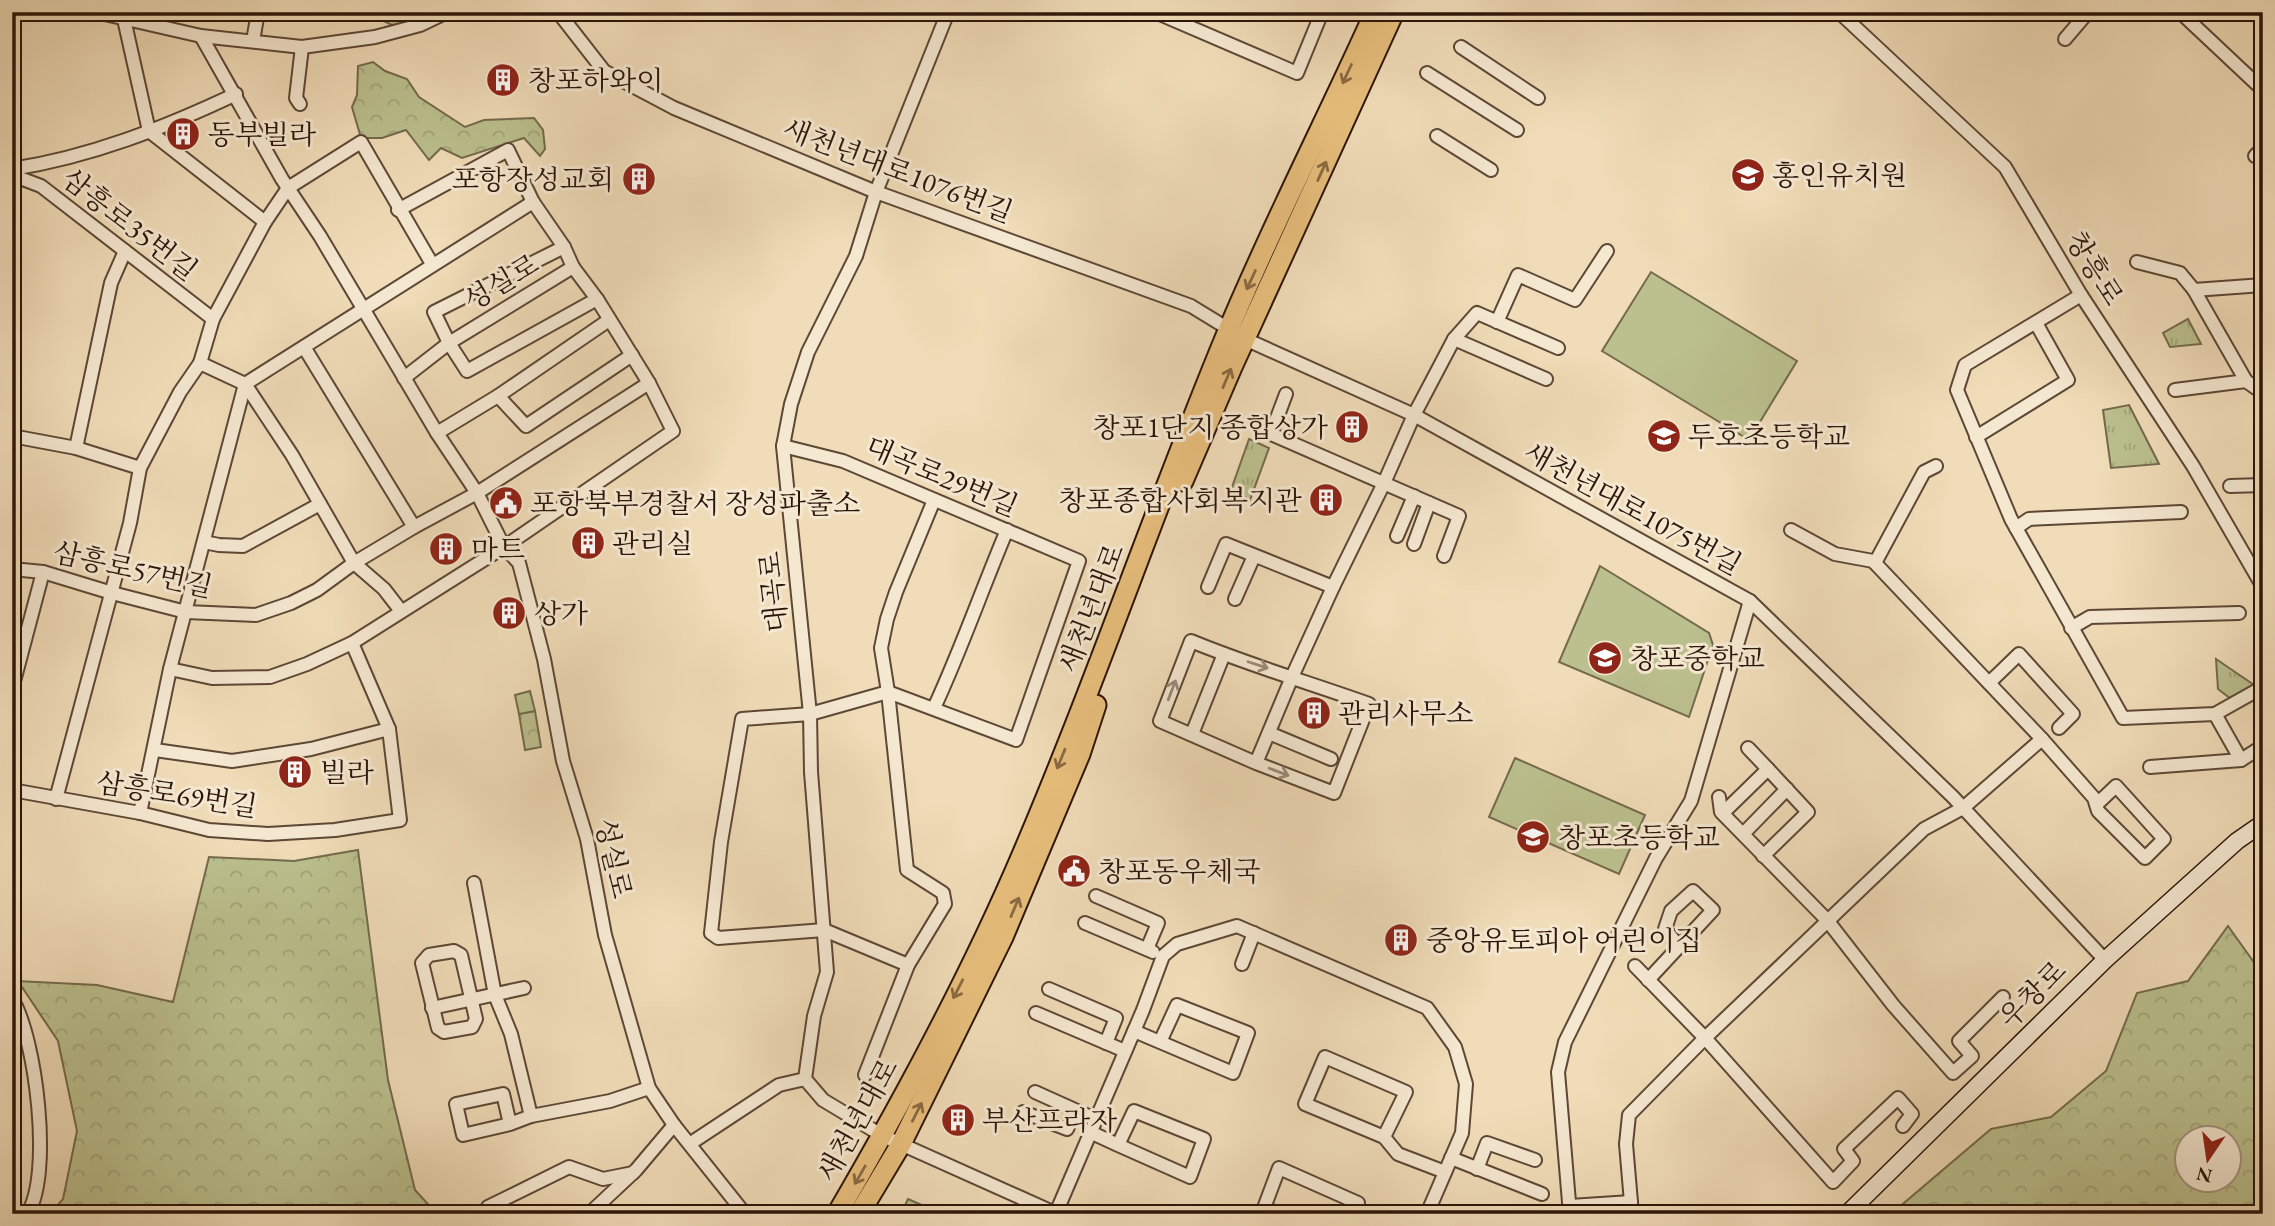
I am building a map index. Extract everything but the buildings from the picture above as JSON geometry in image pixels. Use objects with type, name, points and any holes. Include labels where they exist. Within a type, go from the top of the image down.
[{"type":"main road","name":"새천년대로","points":[[859,1214],[892,1140],[1003,937],[1080,754],[1121,629],[1237,334],[1375,12]]},
{"type":"main road","name":"새천년대로","points":[[1237,334],[1394,12]]},
{"type":"main road","name":"우창로","points":[[1847,1214],[2105,960],[2237,841],[2263,823]]},
{"type":"main road","name":"새천년대로","points":[[837,1214],[892,1140]]},
{"type":"street","points":[[96,12],[201,36],[302,47],[375,37],[421,25],[447,12]]},
{"type":"street","points":[[253,41],[258,12]]},
{"type":"street","name":"새천년대로1076번길","points":[[558,12],[604,71],[674,108],[876,192],[1191,306],[1237,334]]},
{"type":"street","name":"대곡로","points":[[805,1079],[814,1016],[827,972],[811,772],[810,714],[783,446],[791,404],[808,352],[856,256],[876,192],[948,12]]},
{"type":"street","points":[[1155,12],[1297,73],[1322,12]]},
{"type":"street","name":"창흥로","points":[[1839,12],[2006,167],[2081,295],[2193,466],[2263,587]]},
{"type":"street","points":[[2065,39],[2088,12]]},
{"type":"street","points":[[2180,12],[2263,90]]},
{"type":"street","points":[[124,19],[149,131],[265,222]]},
{"type":"street","name":"성실로","points":[[201,36],[288,188],[477,493],[504,547],[519,563],[544,659],[563,761],[587,839],[605,935],[649,1088],[674,1125],[745,1214]]},
{"type":"street","points":[[300,104],[296,98],[302,47]]},
{"type":"street","points":[[1461,47],[1538,98]]},
{"type":"street","points":[[1427,74],[1517,130]]},
{"type":"street","points":[[12,172],[58,162],[149,131],[183,119],[236,94]]},
{"type":"street","points":[[1437,136],[1491,170]]},
{"type":"street","points":[[56,799],[130,523],[140,468],[180,392],[200,363],[213,319],[265,222],[288,188],[360,142],[432,264]]},
{"type":"street","points":[[398,210],[508,150],[533,202],[564,247],[573,267]]},
{"type":"street","name":"삼흥로35번길","points":[[12,172],[41,186],[213,319]]},
{"type":"street","points":[[140,813],[170,669],[246,384],[533,202]]},
{"type":"street","points":[[564,247],[434,312],[449,343],[467,371],[597,299]]},
{"type":"street","points":[[76,448],[111,283],[125,251]]},
{"type":"street","points":[[1497,322],[1518,275],[1575,300],[1607,251]]},
{"type":"street","points":[[2137,262],[2180,273],[2194,290],[2246,381],[2263,393]]},
{"type":"street","name":"성실로","points":[[404,378],[449,343],[573,267],[597,299],[649,383],[673,431],[504,547]]},
{"type":"street","points":[[2194,290],[2263,285]]},
{"type":"street","points":[[2081,295],[1965,365],[1957,390],[2016,528],[2123,718],[2215,714],[2263,687]]},
{"type":"street","points":[[1256,763],[1333,587],[1414,415],[1454,339],[1477,313],[1558,348]]},
{"type":"street","points":[[438,433],[498,396],[609,320]]},
{"type":"street","points":[[1976,438],[2068,380],[2036,323]]},
{"type":"street","name":"새천년대로1075번길","points":[[1237,334],[1414,415],[1750,601],[1691,801],[1656,858],[1565,1042],[1558,1072],[1570,1210]]},
{"type":"street","points":[[1454,339],[1546,379]]},
{"type":"street","points":[[304,347],[414,527]]},
{"type":"street","points":[[498,396],[526,426],[632,355]]},
{"type":"street","points":[[200,363],[246,384],[354,563],[384,589],[401,611]]},
{"type":"street","points":[[2175,390],[2263,380]]},
{"type":"street","points":[[477,493],[649,383]]},
{"type":"street","points":[[1286,394],[1271,434],[1459,516],[1444,556]]},
{"type":"street","points":[[12,436],[76,448],[140,468]]},
{"type":"street","name":"대곡로29번길","points":[[783,446],[843,461],[1079,561],[1016,740],[934,708]]},
{"type":"street","points":[[1875,563],[1924,472],[1936,466]]},
{"type":"street","points":[[2230,486],[2263,485]]},
{"type":"street","name":"삼흥로57번길","points":[[12,569],[43,572],[186,612],[256,615],[291,603],[317,590],[354,563],[477,493]]},
{"type":"street","points":[[1397,536],[1414,496]]},
{"type":"street","points":[[865,1075],[908,965],[945,904],[943,893],[907,870],[881,648],[887,619],[934,500]]},
{"type":"street","points":[[1414,544],[1429,503]]},
{"type":"street","points":[[204,541],[243,546],[320,504]]},
{"type":"street","points":[[2016,528],[2029,519],[2181,512]]},
{"type":"street","points":[[908,965],[824,930],[718,938],[711,933],[721,842],[742,719],[810,714],[888,692],[934,708],[952,670],[975,605],[1007,530]]},
{"type":"street","points":[[1791,530],[1835,554],[1873,561],[2042,739],[2094,798],[2096,805],[2098,811],[2145,858],[2164,839],[2116,786],[2096,805]]},
{"type":"street","points":[[1209,587],[1226,544],[1333,587]]},
{"type":"street","points":[[170,669],[212,678],[270,677],[307,664],[352,643],[504,547]]},
{"type":"street","points":[[1235,598],[1254,556]]},
{"type":"street","points":[[12,689],[43,572]]},
{"type":"street","points":[[1750,601],[1963,808],[2105,960]]},
{"type":"street","points":[[2071,628],[2090,617],[2239,613]]},
{"type":"street","points":[[1191,641],[1224,654],[1369,704],[1334,793],[1256,763],[1160,721],[1191,641]]},
{"type":"street","name":"삼흥로69번길","points":[[12,790],[140,813],[209,830],[268,834],[335,830],[400,820],[389,729],[352,643]]},
{"type":"street","points":[[1192,734],[1224,654]]},
{"type":"street","points":[[1989,683],[2018,654],[2073,714],[2060,728]]},
{"type":"street","points":[[2215,714],[2241,760]]},
{"type":"street","points":[[155,750],[232,761],[311,749],[389,729]]},
{"type":"street","points":[[1269,733],[1331,759]]},
{"type":"street","points":[[1570,1210],[1631,1208],[1626,1144],[1629,1115],[1705,1038],[1924,829],[1963,808],[2042,739]]},
{"type":"street","points":[[2150,767],[2241,760],[2263,746]]},
{"type":"street","points":[[1748,748],[1808,812],[1763,856]]},
{"type":"street","points":[[1723,813],[1768,769]]},
{"type":"street","points":[[1743,834],[1787,789]]},
{"type":"street","points":[[1719,797],[1723,813],[1827,920],[1893,1005],[1953,1073],[1972,1056],[1959,1041],[2003,997]]},
{"type":"street","points":[[474,883],[495,995],[511,1034],[531,1116]]},
{"type":"street","points":[[1096,896],[1158,923],[1147,949]]},
{"type":"street","points":[[1085,923],[1163,956]]},
{"type":"street","points":[[691,1143],[779,1085],[805,1079],[822,1100],[892,1140],[1056,1213],[1163,956],[1177,944],[1237,926],[1427,1008],[1455,1046],[1466,1084],[1462,1133],[1427,1214]]},
{"type":"street","points":[[1241,964],[1254,933]]},
{"type":"street","points":[[1648,980],[1679,947]]},
{"type":"street","points":[[454,951],[461,955],[476,1019],[472,1027],[440,1031],[432,1008],[422,963],[429,956],[454,951]]},
{"type":"street","points":[[1635,966],[1705,1038],[1833,1182],[1853,1161],[1844,1149],[1898,1098],[1912,1114],[1903,1126]]},
{"type":"street","points":[[432,1008],[524,988]]},
{"type":"street","points":[[1049,989],[1115,1018],[1106,1043]]},
{"type":"street","points":[[12,999],[30,1052],[38,1107],[40,1146],[34,1199],[27,1214]]},
{"type":"street","points":[[1134,1031],[1233,1073],[1248,1033],[1177,1006],[1160,1042]]},
{"type":"street","points":[[1036,1013],[1125,1051]]},
{"type":"street","points":[[12,1042],[25,1035]]},
{"type":"street","points":[[1384,1137],[1406,1092],[1325,1057],[1305,1104],[1384,1137],[1398,1154],[1445,1172]]},
{"type":"street","points":[[510,1124],[503,1094],[456,1104],[463,1135],[510,1124],[531,1116],[610,1101],[649,1088]]},
{"type":"street","points":[[1035,1092],[1096,1119]]},
{"type":"street","points":[[1023,1112],[1066,1129],[1075,1111]]},
{"type":"street","points":[[1090,1132],[1118,1145],[1190,1177],[1204,1139],[1134,1111],[1118,1145]]},
{"type":"street","points":[[593,1212],[633,1173],[674,1125]]},
{"type":"street","points":[[1477,1169],[1487,1143],[1535,1160]]},
{"type":"street","points":[[1451,1158],[1542,1194]]},
{"type":"street","points":[[484,1214],[488,1207],[569,1167],[603,1178],[633,1173]]},
{"type":"street","points":[[1279,1214],[1264,1208],[1279,1168],[1358,1203],[1353,1214]]},
{"type":"green space","points":[[380,12],[431,12],[394,26],[379,19]]},
{"type":"green space","points":[[373,62],[385,71],[407,79],[419,97],[465,127],[484,120],[534,118],[543,130],[545,149],[540,156],[524,138],[462,158],[441,148],[429,160],[406,130],[382,138],[361,138],[352,107],[357,95],[358,66]]},
{"type":"green space","points":[[1651,272],[1797,361],[1749,440],[1602,351]]},
{"type":"green space","points":[[2188,319],[2201,344],[2170,347],[2163,333]]},
{"type":"green space","points":[[2129,405],[2159,464],[2111,468],[2103,410]]},
{"type":"green space","points":[[1249,439],[1269,448],[1250,500],[1231,490]]},
{"type":"green space","points":[[1600,566],[1709,633],[1713,645],[1689,717],[1559,662]]},
{"type":"green space","points":[[2216,659],[2254,685],[2231,699],[2218,689]]},
{"type":"green space","points":[[530,691],[535,711],[519,714],[515,695]]},
{"type":"green space","points":[[535,711],[541,747],[525,750],[519,714]]},
{"type":"green space","points":[[1515,758],[1645,815],[1619,874],[1489,817]]},
{"type":"green space","points":[[358,850],[388,1080],[415,1190],[437,1214],[50,1214],[63,1199],[77,1131],[58,1041],[18,981],[97,985],[173,1002],[209,857],[294,861]]},
{"type":"green space","points":[[2228,926],[2263,975],[2263,1214],[1891,1214],[1991,1129],[2051,1117],[2106,1071],[2137,993],[2188,981]]},
{"type":"green space","points":[[908,1199],[942,1214],[901,1214]]},
{"type":"place","name":"창포하와이","points":[[503,80]]},
{"type":"place","name":"동부빌라","points":[[183,134]]},
{"type":"place","name":"홍인유치원","points":[[1748,175]]},
{"type":"place","name":"포항장성교회","points":[[639,179]]},
{"type":"place","name":"창포1단지 종합상가","points":[[1352,427]]},
{"type":"place","name":"두호초등학교","points":[[1664,436]]},
{"type":"place","name":"창포종합사회복지관","points":[[1326,500]]},
{"type":"place","name":"포항북부경찰서 장성파출소","points":[[506,503]]},
{"type":"place","name":"관리실","points":[[588,543]]},
{"type":"place","name":"마트","points":[[446,549]]},
{"type":"place","name":"상가","points":[[509,613]]},
{"type":"place","name":"창포중학교","points":[[1605,658]]},
{"type":"place","name":"관리사무소","points":[[1314,713]]},
{"type":"place","name":"빌라","points":[[295,772]]},
{"type":"place","name":"창포초등학교","points":[[1533,837]]},
{"type":"place","name":"창포동우체국","points":[[1074,871]]},
{"type":"place","name":"중앙유토피아 어린이집","points":[[1401,940]]},
{"type":"place","name":"부산프라자","points":[[958,1120]]}]
